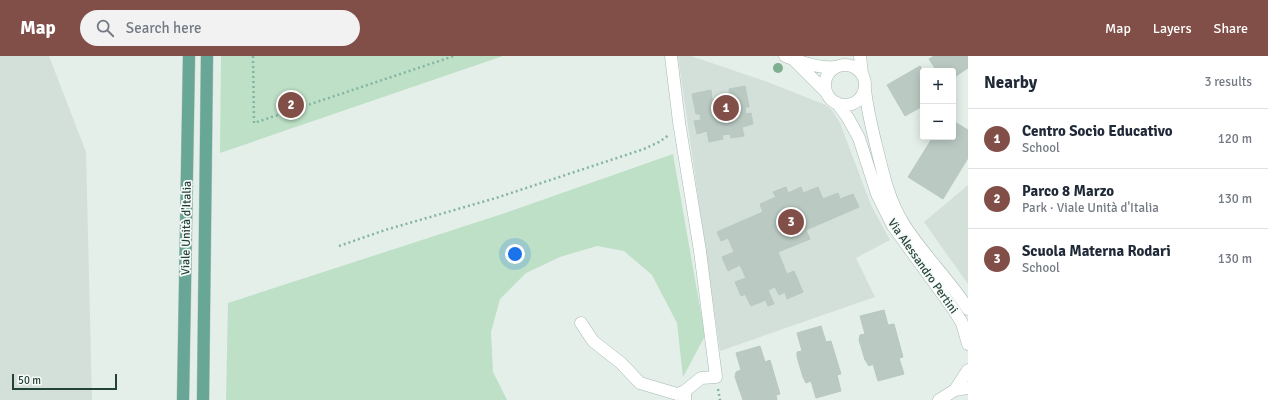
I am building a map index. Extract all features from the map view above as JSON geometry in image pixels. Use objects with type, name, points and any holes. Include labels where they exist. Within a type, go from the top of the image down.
[{"type":"main road","name":"Viale Unità d'Italia","points":[[183,400],[189,56]]},
{"type":"main road","name":"Viale Unità d'Italia","points":[[202,400],[207,56]]},
{"type":"street","points":[[581,323],[593,341],[621,363],[640,383],[685,395],[701,378],[716,377],[700,251],[679,122],[671,56]]},
{"type":"street","points":[[826,92],[826,80],[828,74],[848,56]]},
{"type":"street","points":[[860,56],[862,74]]},
{"type":"street","points":[[789,58],[829,68],[846,64],[852,66],[858,69],[865,78],[865,88],[859,99],[854,103],[848,105],[837,103],[832,100],[826,92],[789,58]]},
{"type":"street","name":"Via Alessandro Pertini","points":[[865,88],[872,131],[884,179],[895,207],[907,229],[958,293],[968,309]]},
{"type":"street","name":"Via Alessandro Pertini","points":[[837,103],[848,118],[858,138],[877,194],[893,226],[958,315],[968,344]]},
{"type":"street","points":[[940,400],[955,390],[968,370]]},
{"type":"street","points":[[955,390],[968,388]]},
{"type":"path","points":[[253,56],[254,123],[454,56]]},
{"type":"path","points":[[339,246],[384,230],[496,198],[644,148],[659,142],[668,136],[679,122]]},
{"type":"shaded area","points":[[0,56],[49,56],[86,152],[92,400],[0,400]]},
{"type":"shaded area","points":[[678,56],[691,56],[765,81],[826,105],[832,110],[840,123],[871,205],[890,240],[856,258],[875,297],[720,351]]},
{"type":"shaded area","points":[[968,185],[968,284],[924,222]]},
{"type":"green space","points":[[221,56],[503,56],[220,153]]},
{"type":"green space","points":[[673,154],[705,336],[683,377],[677,323],[652,275],[624,251],[597,246],[560,257],[526,273],[500,299],[491,332],[493,372],[507,400],[226,400],[228,303],[502,214]]},
{"type":"building","points":[[934,56],[968,56],[968,68],[956,76],[956,68],[935,68],[929,59]]},
{"type":"building","points":[[920,66],[921,68],[920,108],[905,116],[887,85]]},
{"type":"building","points":[[745,86],[749,107],[745,107],[746,114],[751,113],[753,124],[742,127],[744,136],[731,138],[730,134],[722,135],[723,139],[709,142],[707,131],[697,134],[694,121],[701,120],[700,114],[696,114],[692,94],[711,90],[712,100],[730,96],[729,89]]},
{"type":"building","points":[[956,123],[968,130],[968,158],[943,199],[908,177],[931,140],[956,140]]},
{"type":"building","points":[[786,187],[788,193],[801,187],[803,193],[818,187],[823,199],[838,193],[840,199],[853,194],[859,207],[806,230],[810,239],[778,252],[787,274],[794,271],[803,292],[787,299],[785,292],[779,295],[775,287],[768,290],[774,304],[768,306],[766,300],[751,306],[745,294],[741,296],[735,282],[746,278],[740,265],[728,271],[722,257],[734,252],[728,238],[721,241],[717,232],[763,212],[760,204],[776,197],[773,192]]},
{"type":"building","points":[[884,310],[888,325],[894,324],[903,357],[899,358],[904,374],[878,381],[873,364],[869,366],[865,360],[859,340],[860,335],[865,334],[860,316]]},
{"type":"building","points":[[821,326],[826,342],[831,341],[841,374],[837,375],[841,391],[816,398],[811,381],[806,383],[803,377],[797,357],[797,352],[802,351],[797,333]]},
{"type":"building","points":[[760,346],[765,362],[770,360],[780,394],[776,395],[777,400],[743,400],[735,377],[736,372],[741,370],[736,353]]},
{"type":"place","name":"Parco 8 Marzo","points":[[291,105]]},
{"type":"place","name":"Centro Socio Educativo","points":[[726,108]]},
{"type":"place","name":"Scuola Materna Rodari","points":[[791,222]]}]
